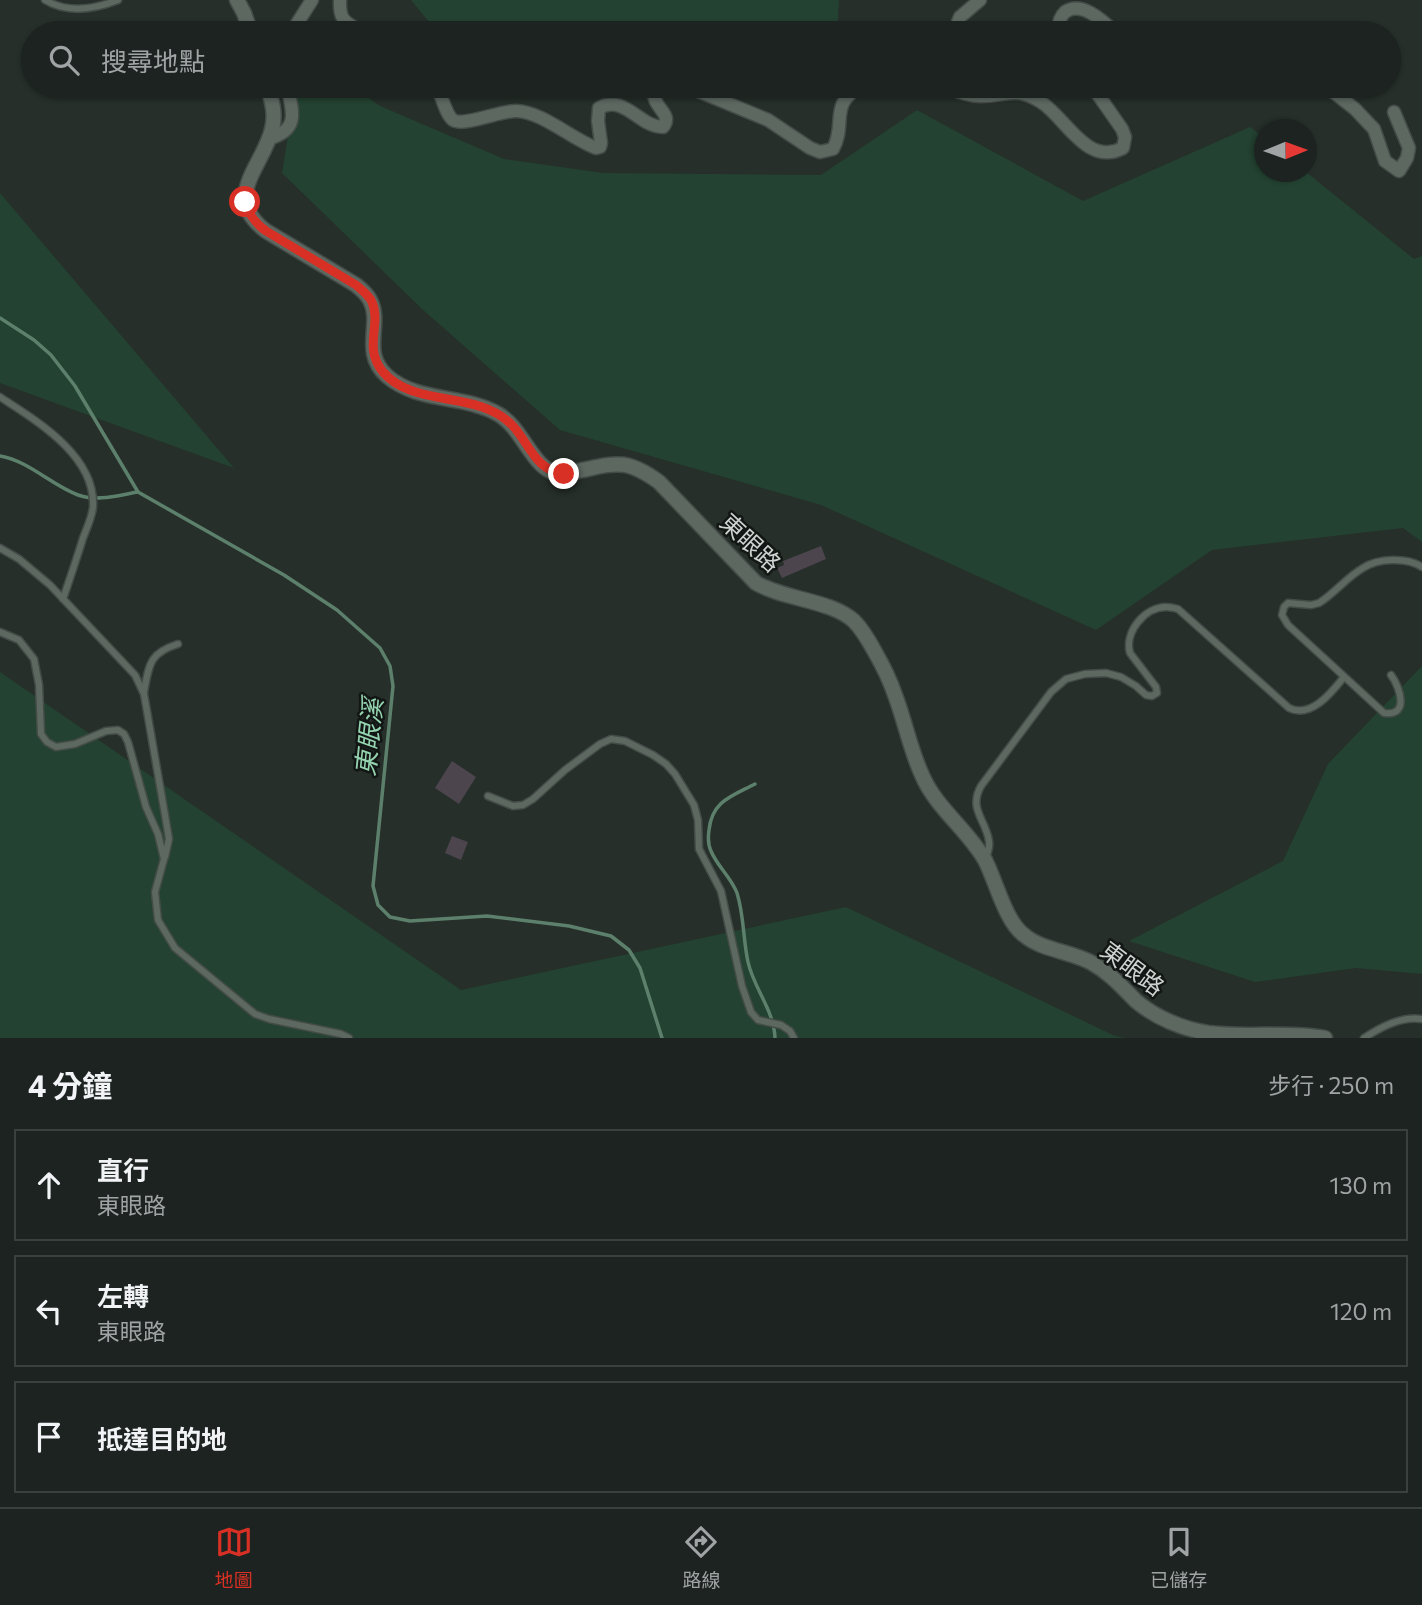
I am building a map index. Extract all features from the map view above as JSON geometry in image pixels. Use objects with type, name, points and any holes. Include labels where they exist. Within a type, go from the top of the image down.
[{"type":"street","points":[[237,0],[247,21]]},
{"type":"street","points":[[298,21],[312,0]]},
{"type":"street","points":[[340,0],[340,15],[344,21]]},
{"type":"street","points":[[958,21],[980,0]]},
{"type":"street","points":[[1060,21],[1065,11],[1083,6],[1104,21]]},
{"type":"street","name":"東眼路","points":[[270,98],[274,113],[272,128],[246,190],[248,212],[256,224],[266,231],[365,293],[372,302],[374,312],[374,356],[386,375],[416,392],[481,406],[498,414],[510,423],[545,468],[553,472],[564,474],[613,464],[642,470],[659,482],[756,583],[768,590],[836,610],[853,620],[864,633],[884,669],[896,696],[914,758],[924,779],[938,803],[966,831],[985,860],[1015,926],[1023,935],[1093,964],[1116,979],[1136,1001],[1170,1022],[1207,1033],[1233,1036],[1289,1034],[1325,1038]]},
{"type":"street","points":[[268,139],[280,136],[290,125],[292,111],[289,98]]},
{"type":"street","points":[[442,98],[452,119],[457,121],[467,122],[504,112],[526,112],[596,148],[601,143],[599,108],[604,105],[620,105],[656,127],[663,127],[667,120],[653,98]]},
{"type":"street","points":[[715,98],[768,120],[810,148],[826,152],[833,149],[837,141],[840,109],[846,98]]},
{"type":"street","points":[[1034,98],[1066,124],[1080,142],[1098,151],[1117,151],[1123,148],[1125,143],[1122,129],[1100,98]]},
{"type":"street","points":[[1341,98],[1374,129],[1385,161],[1399,171],[1407,158],[1409,148],[1394,112]]},
{"type":"lane","points":[[45,0],[71,9],[88,9],[118,0]]},
{"type":"lane","points":[[0,397],[33,418],[69,448],[93,490],[93,509],[63,599]]},
{"type":"lane","points":[[0,548],[19,559],[50,585],[135,675],[144,694],[169,839],[155,892],[158,920],[175,948],[255,1014],[349,1038]]},
{"type":"lane","points":[[1391,675],[1402,694],[1401,703],[1391,714],[1384,713],[1288,625],[1282,615],[1284,607],[1288,603],[1319,603],[1364,567],[1381,562],[1401,560],[1422,567]]},
{"type":"lane","points":[[985,860],[990,842],[977,810],[976,793],[1051,692],[1066,679],[1085,674],[1106,673],[1121,677],[1146,695],[1157,693],[1156,687],[1128,648],[1133,628],[1151,611],[1165,606],[1178,609],[1279,700],[1296,712],[1316,705],[1334,690],[1344,677]]},
{"type":"lane","points":[[0,632],[19,640],[34,659],[39,685],[41,734],[47,742],[56,747],[75,744],[106,731],[118,730],[124,734],[164,859]]},
{"type":"lane","points":[[144,694],[154,656],[164,648],[178,644]]},
{"type":"lane","points":[[488,796],[513,806],[523,805],[565,770],[611,739],[625,741],[666,764],[694,805],[698,820],[699,849],[721,891],[742,986],[751,1012],[758,1020],[781,1025],[790,1031],[794,1038]]},
{"type":"lane","points":[[1364,1038],[1393,1022],[1411,1018],[1422,1019]]},
{"type":"green space","points":[[411,0],[839,0],[838,21],[428,21]]},
{"type":"green space","points":[[294,98],[369,98],[380,106],[504,159],[603,173],[821,175],[917,110],[1083,201],[1250,127],[1254,130],[1254,182],[1317,181],[1414,259],[1422,256],[1422,542],[1403,528],[1212,550],[1096,630],[821,505],[560,430],[422,309],[282,173]]},
{"type":"green space","points":[[0,193],[234,468],[0,383]]},
{"type":"green space","points":[[1422,666],[1422,974],[1356,968],[1255,982],[1129,941],[1283,861],[1328,764]]},
{"type":"green space","points":[[0,672],[461,990],[846,907],[1115,1036],[1125,1038],[0,1038]]},
{"type":"building","points":[[821,546],[826,559],[782,578],[777,568],[784,565],[783,561]]},
{"type":"building","points":[[452,761],[476,777],[459,804],[435,788]]},
{"type":"building","points":[[452,836],[468,842],[461,860],[445,853]]},
{"type":"waterway","name":"東眼溪","points":[[0,318],[34,340],[51,355],[75,386],[138,492],[284,575],[337,610],[380,648],[390,666],[393,686],[373,886],[378,905],[390,917],[410,921],[487,916],[569,926],[611,936],[629,950],[640,968],[662,1038]]},
{"type":"waterway","points":[[0,456],[21,463],[68,491],[85,497],[108,497],[138,492]]},
{"type":"waterway","points":[[755,784],[731,796],[714,812],[708,841],[710,849],[737,893],[748,962],[768,1009],[775,1038]]},
{"type":"route","points":[[245,202],[256,224],[365,293],[372,302],[374,312],[374,356],[386,375],[416,392],[481,406],[498,414],[519,432],[545,468],[564,474]]}]
